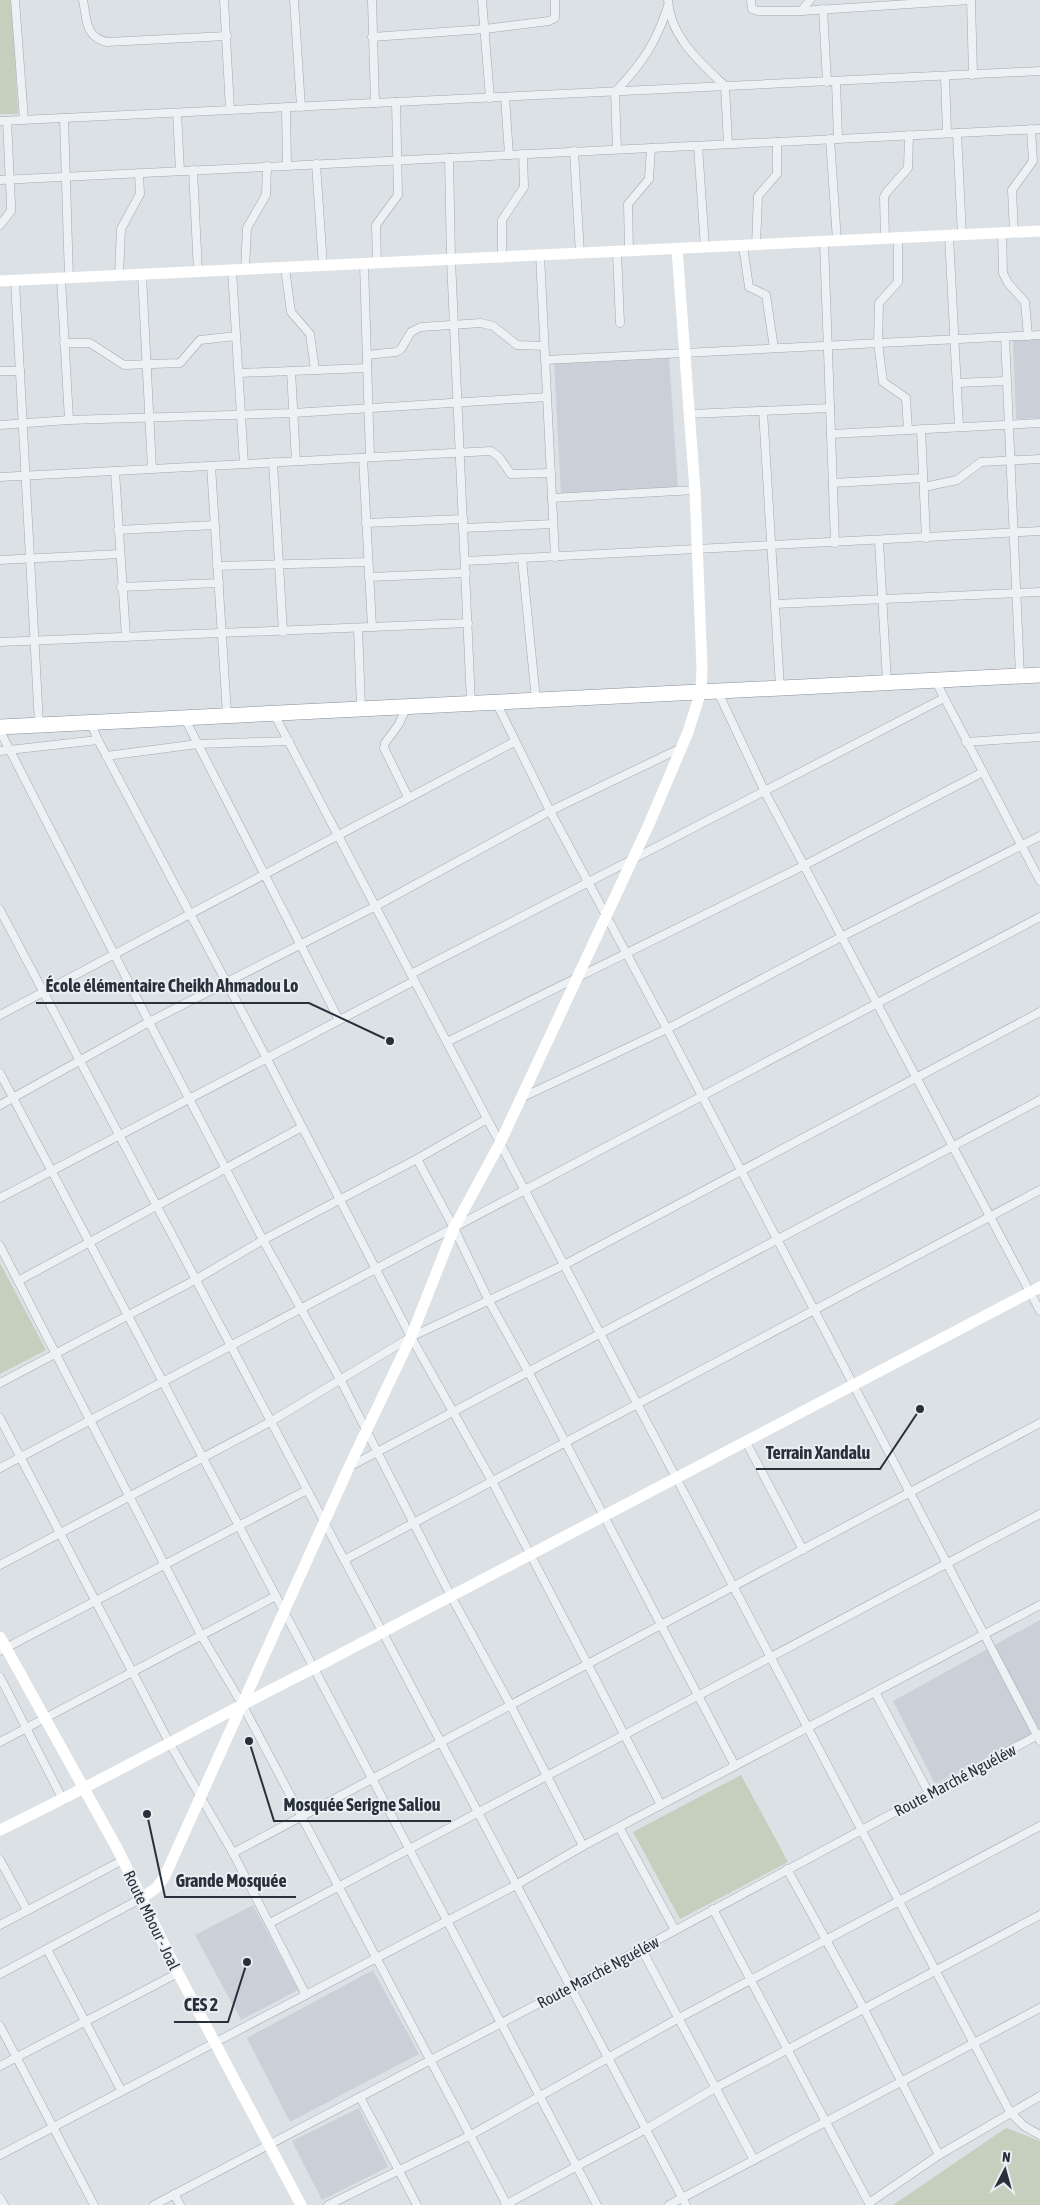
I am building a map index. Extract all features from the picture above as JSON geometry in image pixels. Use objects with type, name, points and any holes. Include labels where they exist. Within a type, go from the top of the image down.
[{"type":"highway","points":[[0,729],[39,724],[184,716],[1040,675]]},
{"type":"main road","points":[[0,281],[1040,232]]},
{"type":"main road","points":[[142,1898],[156,1888],[164,1878],[349,1467],[411,1337],[454,1228],[500,1143],[634,857],[681,748],[701,691],[702,669],[690,414],[677,249]]},
{"type":"main road","points":[[0,1830],[63,1800],[242,1704],[382,1633],[1035,1290]]},
{"type":"main road","name":"Route Mbour - Joal","points":[[0,1637],[3,1650],[46,1718],[123,1860],[178,1973],[301,2205]]},
{"type":"street","points":[[15,0],[24,120]]},
{"type":"street","points":[[83,0],[89,31],[96,39],[107,42],[227,36]]},
{"type":"street","points":[[224,0],[230,110]]},
{"type":"street","points":[[294,0],[301,107]]},
{"type":"street","points":[[372,0],[375,103]]},
{"type":"street","points":[[482,0],[490,98]]},
{"type":"street","points":[[372,37],[485,29],[550,21],[555,18],[555,0]]},
{"type":"street","points":[[751,0],[752,9],[758,11],[801,11],[904,2],[971,0],[973,74]]},
{"type":"street","points":[[801,11],[810,0]]},
{"type":"street","points":[[668,3],[679,36],[694,57],[724,86],[728,144]]},
{"type":"street","points":[[618,150],[615,92],[649,52],[658,35],[668,3]]},
{"type":"street","points":[[823,9],[827,82]]},
{"type":"street","points":[[0,225],[11,211],[10,179],[3,121],[1040,71]]},
{"type":"street","points":[[944,76],[947,133]]},
{"type":"street","points":[[836,82],[834,139],[837,241]]},
{"type":"street","points":[[505,97],[509,155]]},
{"type":"street","points":[[377,263],[376,225],[398,196],[396,102]]},
{"type":"street","points":[[286,107],[287,166]]},
{"type":"street","points":[[177,113],[180,171]]},
{"type":"street","points":[[64,118],[66,176],[64,342],[69,420]]},
{"type":"street","points":[[1014,233],[1012,190],[1033,161],[1031,129]]},
{"type":"street","points":[[0,180],[1040,129]]},
{"type":"street","points":[[957,133],[962,235]]},
{"type":"street","points":[[885,239],[884,197],[908,168],[909,135]]},
{"type":"street","points":[[756,245],[757,200],[760,192],[777,174],[777,142]]},
{"type":"street","points":[[698,146],[705,248]]},
{"type":"street","points":[[620,322],[623,251],[628,204],[649,179],[651,148]]},
{"type":"street","points":[[574,152],[580,254]]},
{"type":"street","points":[[502,257],[502,220],[524,187],[523,154]]},
{"type":"street","points":[[449,158],[451,260],[456,325],[471,703]]},
{"type":"street","points":[[316,164],[323,266]]},
{"type":"street","points":[[245,270],[247,228],[266,195],[267,166]]},
{"type":"street","points":[[193,170],[198,272]]},
{"type":"street","points":[[119,276],[121,230],[140,194],[139,173]]},
{"type":"street","points":[[1002,233],[1003,273],[1008,283],[1025,302],[1028,336]]},
{"type":"street","points":[[950,236],[959,427]]},
{"type":"street","points":[[898,238],[898,282],[879,303],[878,343],[880,378],[882,382],[906,398],[908,430]]},
{"type":"street","points":[[824,242],[835,544]]},
{"type":"street","points":[[743,246],[749,286],[762,292],[768,300],[774,348]]},
{"type":"street","points":[[540,256],[555,557]]},
{"type":"street","points":[[364,264],[369,408],[366,523],[372,627]]},
{"type":"street","points":[[285,268],[292,312],[310,334],[315,370]]},
{"type":"street","points":[[232,270],[244,464]]},
{"type":"street","points":[[142,275],[152,469]]},
{"type":"street","points":[[15,281],[39,724]]},
{"type":"street","points":[[367,355],[396,352],[401,349],[411,332],[422,327],[487,323],[517,345],[544,346]]},
{"type":"street","points":[[545,360],[1040,335]]},
{"type":"street","points":[[64,342],[90,343],[119,364],[147,366],[180,363],[200,340],[236,336]]},
{"type":"street","points":[[1005,337],[1018,593],[1020,676]]},
{"type":"street","points":[[238,373],[367,368]]},
{"type":"street","points":[[0,371],[20,371]]},
{"type":"street","points":[[291,371],[296,461]]},
{"type":"street","points":[[957,384],[1006,381]]},
{"type":"street","points":[[0,425],[69,420],[294,413],[547,398]]},
{"type":"street","points":[[690,414],[830,408]]},
{"type":"street","points":[[763,411],[780,687]]},
{"type":"street","points":[[831,434],[1040,423]]},
{"type":"street","points":[[921,429],[926,538]]},
{"type":"street","points":[[0,477],[491,451],[499,457],[511,474],[550,473]]},
{"type":"street","points":[[924,487],[957,480],[981,462],[1040,459]]},
{"type":"street","points":[[273,462],[282,632]]},
{"type":"street","points":[[211,466],[228,714]]},
{"type":"street","points":[[115,470],[121,587],[126,637]]},
{"type":"street","points":[[833,483],[923,478]]},
{"type":"street","points":[[552,498],[694,490]]},
{"type":"street","points":[[366,523],[553,524]]},
{"type":"street","points":[[118,530],[215,525]]},
{"type":"street","points":[[465,561],[835,544],[1040,531]]},
{"type":"street","points":[[879,541],[887,682]]},
{"type":"street","points":[[0,560],[120,554]]},
{"type":"street","points":[[522,559],[536,700]]},
{"type":"street","points":[[218,566],[368,562]]},
{"type":"street","points":[[369,577],[466,573]]},
{"type":"street","points":[[121,587],[219,583]]},
{"type":"street","points":[[775,604],[1040,592]]},
{"type":"street","points":[[0,642],[468,623]]},
{"type":"street","points":[[358,628],[361,708]]},
{"type":"street","points":[[936,680],[966,742],[1040,881]]},
{"type":"street","points":[[717,690],[765,792],[876,1004],[990,1217],[1035,1290],[1040,1311]]},
{"type":"street","points":[[0,1198],[267,1059],[588,881],[765,792],[944,698]]},
{"type":"street","points":[[496,702],[550,812],[667,1029],[1039,1737]]},
{"type":"street","points":[[406,706],[399,724],[384,748],[408,797]]},
{"type":"street","points":[[273,712],[1010,2112],[1024,2126],[1040,2135]]},
{"type":"street","points":[[184,716],[339,1020]]},
{"type":"street","points":[[90,722],[106,756],[340,1198],[411,1337],[492,1482],[661,1805]]},
{"type":"street","points":[[0,729],[149,1022],[263,1240],[341,1381],[377,1454],[548,1775],[583,1846]]},
{"type":"street","points":[[966,742],[1040,737]]},
{"type":"street","points":[[0,751],[98,740]]},
{"type":"street","points":[[106,756],[198,744],[289,742]]},
{"type":"street","points":[[0,1015],[514,742]]},
{"type":"street","points":[[0,1105],[149,1022],[376,906],[550,812],[681,748]]},
{"type":"street","points":[[447,1042],[804,866],[982,772]]},
{"type":"street","points":[[521,1098],[667,1029],[841,937],[1040,836]]},
{"type":"street","points":[[0,910],[684,2202]]},
{"type":"street","points":[[0,1468],[1040,917]]},
{"type":"street","points":[[0,1565],[270,1422],[341,1381],[411,1337],[564,1265],[1040,1012]]},
{"type":"street","points":[[0,1073],[597,2205]]},
{"type":"street","points":[[349,1467],[377,1454],[1040,1100]]},
{"type":"street","points":[[0,1383],[195,1280],[263,1240],[417,1159],[487,1119]]},
{"type":"street","points":[[18,1281],[302,1127]]},
{"type":"street","points":[[417,1159],[454,1228],[489,1301],[529,1373],[735,1766]]},
{"type":"street","points":[[344,1560],[1040,1190]]},
{"type":"street","points":[[0,1246],[201,1636],[242,1704],[376,1958],[432,2059],[506,2205],[646,2129],[715,2088],[1040,1915]]},
{"type":"street","points":[[0,1418],[170,1744],[233,1853],[306,1995]]},
{"type":"street","points":[[233,1853],[1040,1423]]},
{"type":"street","points":[[746,1442],[803,1550]]},
{"type":"street","points":[[3,1650],[307,1490]]},
{"type":"street","points":[[270,1922],[1040,1514]]},
{"type":"street","points":[[0,1742],[276,1596]]},
{"type":"street","points":[[0,2156],[121,2090],[516,1885],[583,1846],[1040,1605]]},
{"type":"street","points":[[0,1678],[63,1800]]},
{"type":"street","points":[[875,1692],[929,1794]]},
{"type":"street","name":"Route Marché Nguéléw","points":[[154,2205],[269,2143],[570,1987],[861,1829],[1039,1737]]},
{"type":"street","points":[[328,2205],[471,2135],[679,2018],[1040,1826]]},
{"type":"street","points":[[619,1827],[674,1930]]},
{"type":"street","points":[[0,1860],[27,1910]]},
{"type":"street","points":[[0,1925],[123,1860]]},
{"type":"street","points":[[787,1869],[864,2009],[939,2155]]},
{"type":"street","points":[[0,1974],[142,1898]]},
{"type":"street","points":[[713,1909],[869,2204],[939,2155],[1040,2096]]},
{"type":"street","points":[[641,1948],[754,2160]]},
{"type":"street","points":[[47,1949],[83,2021],[121,2090]]},
{"type":"street","points":[[0,2066],[178,1973]]},
{"type":"street","points":[[669,2205],[684,2202],[754,2160],[1040,2008]]},
{"type":"street","points":[[0,2026],[15,2058],[94,2205]]},
{"type":"street","points":[[360,2097],[417,2205]]},
{"type":"street","points":[[174,2194],[180,2205]]},
{"type":"street","points":[[0,2198],[4,2205]]},
{"type":"shaded area","points":[[1040,339],[1040,418],[1016,419],[1013,342],[1014,340]]},
{"type":"shaded area","points":[[669,357],[678,489],[561,494],[554,361]]},
{"type":"shaded area","points":[[1040,1620],[1040,1729],[935,1784],[893,1701]]},
{"type":"shaded area","points":[[253,1905],[298,1990],[241,2020],[195,1935]]},
{"type":"shaded area","points":[[373,1970],[419,2054],[290,2122],[247,2038]]},
{"type":"shaded area","points":[[359,2108],[388,2167],[322,2200],[292,2141]]},
{"type":"green space","points":[[0,0],[12,0],[18,114],[0,114]]},
{"type":"green space","points":[[0,1263],[46,1350],[0,1374]]},
{"type":"green space","points":[[741,1775],[788,1862],[680,1919],[633,1832]]},
{"type":"green space","points":[[1006,2128],[1040,2141],[1040,2205],[893,2205]]},
{"type":"place","name":"École élémentaire Cheikh Ahmadou Lo","points":[[390,1041]]},
{"type":"place","name":"Terrain Xandalu","points":[[920,1409]]},
{"type":"place","name":"Mosquée Serigne Saliou","points":[[249,1741]]},
{"type":"place","name":"Grande Mosquée","points":[[147,1814]]},
{"type":"place","name":"CES 2","points":[[247,1962]]}]
